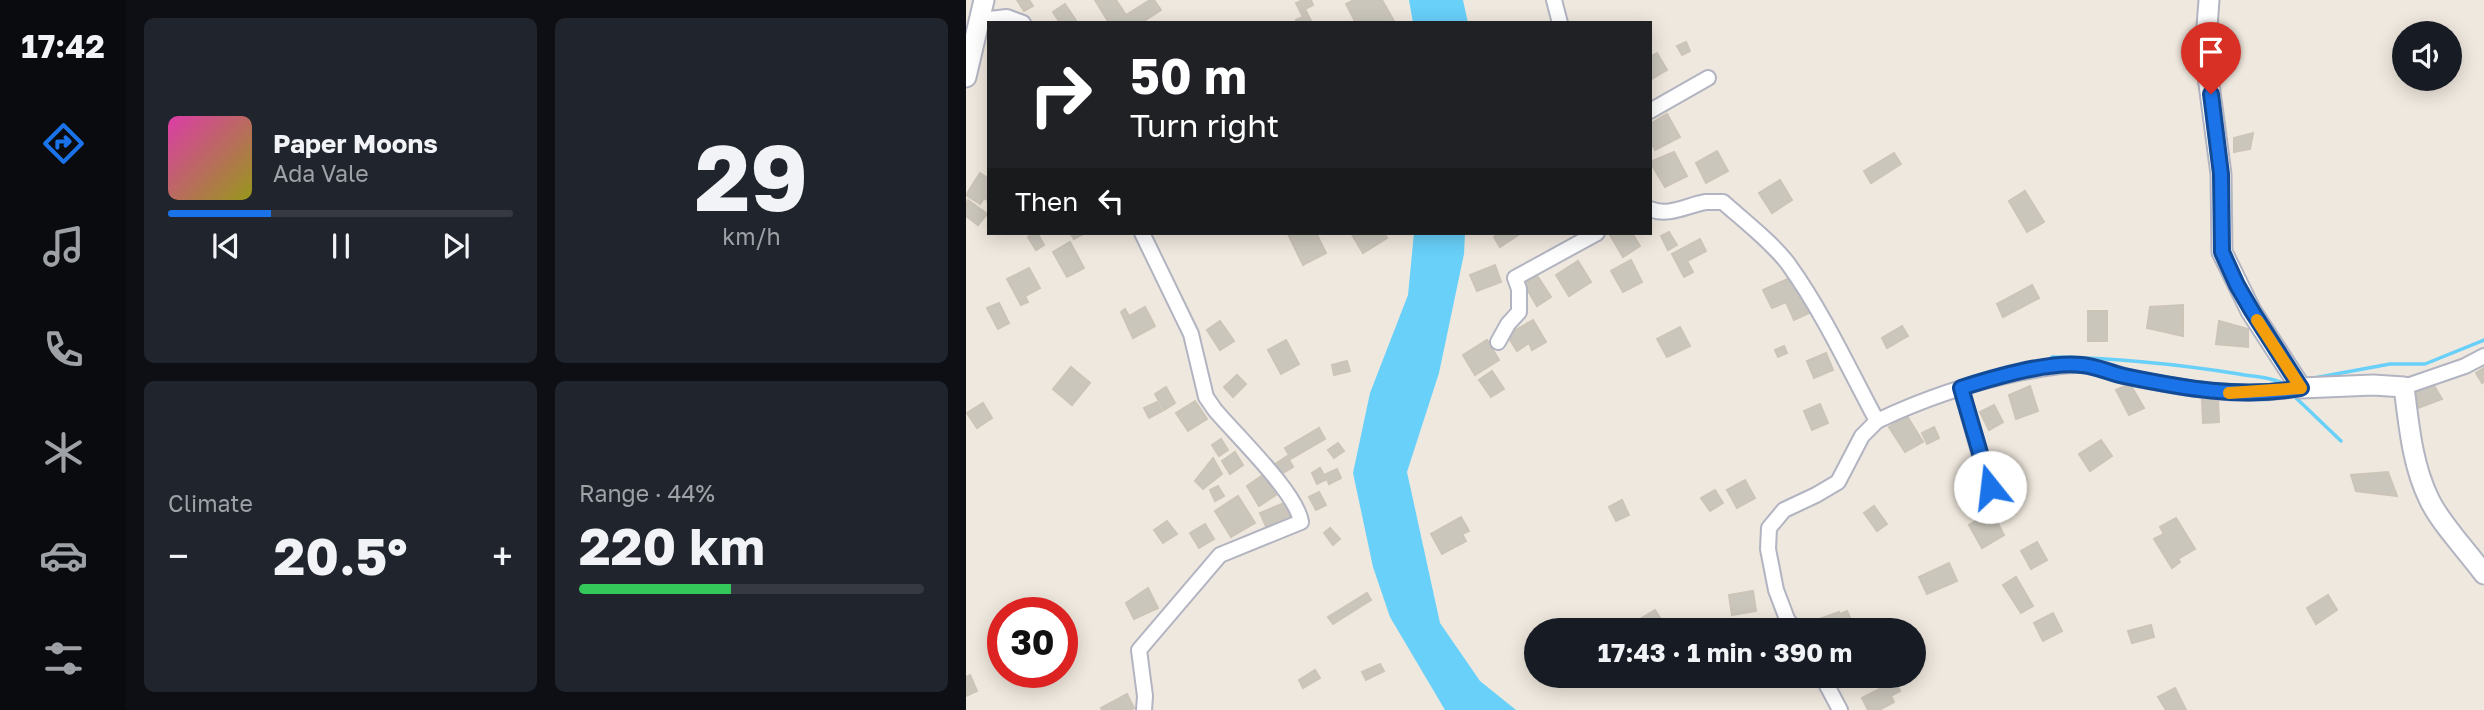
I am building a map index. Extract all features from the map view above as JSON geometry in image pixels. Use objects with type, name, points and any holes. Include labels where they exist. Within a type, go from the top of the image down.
[{"type":"main road","points":[[966,77],[985,0]]},
{"type":"main road","points":[[2208,0],[2205,54],[2221,174],[2222,252],[2237,285],[2294,386],[2404,387],[2413,450],[2419,476],[2430,502],[2484,574]]},
{"type":"street","points":[[1554,0],[1559,21]]},
{"type":"street","points":[[981,20],[1007,16],[1018,21]]},
{"type":"street","points":[[1652,110],[1708,78]]},
{"type":"street","points":[[1652,210],[1673,211],[1704,202],[1723,202],[1741,218],[1788,263],[1824,322],[1877,421]]},
{"type":"street","points":[[1143,235],[1191,334],[1206,397],[1214,410],[1290,495],[1301,522],[1220,555],[1139,650],[1145,696],[1144,710]]},
{"type":"street","points":[[1498,342],[1508,324],[1519,312],[1519,289],[1515,278],[1593,235]]},
{"type":"street","points":[[2404,387],[2465,366],[2484,356]]},
{"type":"street","points":[[1786,618],[1776,590],[1768,549],[1769,528],[1784,510],[1838,482],[1862,436],[1877,421],[1923,399],[1988,379],[2049,367],[2082,365],[2185,389],[2235,393],[2294,386]]},
{"type":"street","points":[[1961,388],[1990,487]]},
{"type":"street","points":[[1828,688],[1840,710]]},
{"type":"water","points":[[1409,0],[1463,0],[1468,21],[1413,21]]},
{"type":"water","points":[[1414,235],[1465,235],[1464,254],[1439,373],[1407,472],[1440,623],[1480,681],[1516,710],[1445,710],[1390,617],[1373,567],[1353,473],[1370,393],[1408,295]]},
{"type":"building","points":[[1017,0],[1029,0],[1033,6],[1024,11]]},
{"type":"building","points":[[1095,0],[1116,0],[1126,15],[1150,0],[1154,0],[1161,10],[1144,21],[1108,21]]},
{"type":"building","points":[[1311,0],[1313,5],[1305,9],[1311,21],[1297,21],[1303,17],[1296,3]]},
{"type":"building","points":[[1354,0],[1382,0],[1394,21],[1355,21],[1346,4]]},
{"type":"building","points":[[1065,4],[1076,21],[1059,21],[1053,12]]},
{"type":"building","points":[[1686,42],[1690,51],[1682,55],[1677,46]]},
{"type":"building","points":[[1657,53],[1667,70],[1652,79],[1652,56]]},
{"type":"building","points":[[1667,114],[1680,137],[1655,150],[1652,145],[1652,123]]},
{"type":"building","points":[[2253,133],[2250,149],[2234,152],[2234,138]]},
{"type":"building","points":[[1717,151],[1728,171],[1706,183],[1696,163]]},
{"type":"building","points":[[1674,152],[1687,176],[1665,187],[1652,161]]},
{"type":"building","points":[[1894,153],[1901,164],[1871,183],[1864,171]]},
{"type":"building","points":[[980,173],[987,178],[987,200],[984,198],[980,204],[966,195]]},
{"type":"building","points":[[1780,180],[1792,200],[1772,213],[1759,193]]},
{"type":"building","points":[[2025,191],[2044,222],[2027,232],[2009,201]]},
{"type":"building","points":[[968,200],[987,214],[978,225],[966,216]]},
{"type":"building","points":[[1669,232],[1677,245],[1668,250],[1661,236]]},
{"type":"building","points":[[1038,235],[1044,245],[1036,250],[1028,237]]},
{"type":"building","points":[[1288,235],[1317,235],[1326,253],[1303,265]]},
{"type":"building","points":[[1352,235],[1385,235],[1387,238],[1363,253]]},
{"type":"building","points":[[1497,235],[1518,235],[1500,247],[1494,237]]},
{"type":"building","points":[[1610,235],[1633,235],[1640,246],[1623,257]]},
{"type":"building","points":[[1700,239],[1706,251],[1687,261],[1693,272],[1684,277],[1672,254]]},
{"type":"building","points":[[1070,242],[1084,268],[1067,277],[1053,252]]},
{"type":"building","points":[[1631,260],[1642,282],[1623,292],[1611,271]]},
{"type":"building","points":[[1578,261],[1591,282],[1569,296],[1556,275]]},
{"type":"building","points":[[1495,265],[1501,282],[1477,291],[1470,275]]},
{"type":"building","points":[[1029,268],[1040,288],[1025,296],[1028,302],[1021,305],[1007,279]]},
{"type":"building","points":[[1536,274],[1551,297],[1537,306],[1523,282]]},
{"type":"building","points":[[1792,277],[1809,313],[1794,320],[1786,302],[1772,308],[1763,290]]},
{"type":"building","points":[[2032,285],[2039,298],[2003,317],[1997,304]]},
{"type":"building","points":[[999,303],[1009,323],[998,329],[987,308]]},
{"type":"building","points":[[2183,305],[2183,336],[2147,328],[2150,307]]},
{"type":"building","points":[[1145,307],[1155,326],[1133,338],[1121,312],[1125,309],[1129,316]]},
{"type":"building","points":[[2088,311],[2107,311],[2107,341],[2088,341]]},
{"type":"building","points":[[1533,320],[1546,342],[1532,350],[1529,343],[1517,351],[1507,335]]},
{"type":"building","points":[[1220,321],[1234,341],[1220,350],[1207,330]]},
{"type":"building","points":[[2219,321],[2248,329],[2248,347],[2216,344]]},
{"type":"building","points":[[1902,326],[1908,336],[1887,348],[1882,338]]},
{"type":"building","points":[[1680,327],[1690,346],[1667,357],[1657,339]]},
{"type":"building","points":[[1286,340],[1299,364],[1281,374],[1268,350]]},
{"type":"building","points":[[1487,340],[1499,360],[1475,375],[1463,355]]},
{"type":"building","points":[[1784,346],[1787,353],[1778,357],[1775,350]]},
{"type":"building","points":[[1826,353],[1833,370],[1814,378],[1807,361]]},
{"type":"building","points":[[1347,361],[1350,371],[1334,375],[1332,365]]},
{"type":"building","points":[[1071,367],[1090,383],[1072,405],[1053,389]]},
{"type":"building","points":[[2484,368],[2484,382],[2482,383],[2476,373]]},
{"type":"building","points":[[1492,371],[1504,389],[1491,397],[1479,380]]},
{"type":"building","points":[[1237,375],[1246,384],[1233,397],[1224,387]]},
{"type":"building","points":[[2130,384],[2144,408],[2129,415],[2116,390]]},
{"type":"building","points":[[2433,384],[2442,399],[2418,408],[2411,395]]},
{"type":"building","points":[[2030,386],[2038,411],[2016,419],[2009,395]]},
{"type":"building","points":[[1166,387],[1175,403],[1164,410],[1155,394]]},
{"type":"building","points":[[2218,398],[2219,422],[2203,423],[2202,399]]},
{"type":"building","points":[[1195,401],[1207,419],[1188,431],[1176,413]]},
{"type":"building","points":[[1157,402],[1162,411],[1149,418],[1144,408]]},
{"type":"building","points":[[983,403],[992,418],[977,428],[967,413]]},
{"type":"building","points":[[1820,404],[1828,423],[1812,430],[1804,411]]},
{"type":"building","points":[[1994,405],[2003,422],[1989,430],[1980,412]]},
{"type":"building","points":[[1907,416],[1923,442],[1905,452],[1889,427]]},
{"type":"building","points":[[1934,427],[1939,438],[1927,444],[1922,433]]},
{"type":"building","points":[[1319,428],[1325,439],[1289,460],[1293,467],[1278,476],[1272,466],[1289,455],[1285,448]]},
{"type":"building","points":[[1221,439],[1228,450],[1219,456],[1212,445]]},
{"type":"building","points":[[2101,440],[2112,456],[2090,471],[2079,454]]},
{"type":"building","points":[[1338,443],[1344,451],[1334,458],[1328,450]]},
{"type":"building","points":[[1235,452],[1243,465],[1230,474],[1222,461]]},
{"type":"building","points":[[1213,458],[1222,474],[1203,489],[1195,481]]},
{"type":"building","points":[[1320,468],[1324,475],[1337,469],[1341,478],[1329,484],[1327,479],[1317,484],[1312,473]]},
{"type":"building","points":[[2388,472],[2397,496],[2356,491],[2351,475]]},
{"type":"building","points":[[1263,475],[1276,495],[1259,506],[1247,486]]},
{"type":"building","points":[[1745,480],[1755,498],[1737,508],[1727,490]]},
{"type":"building","points":[[1218,486],[1224,496],[1215,501],[1210,490]]},
{"type":"building","points":[[1715,490],[1723,503],[1710,511],[1701,498]]},
{"type":"building","points":[[1319,492],[1326,505],[1316,510],[1309,497]]},
{"type":"building","points":[[1238,496],[1255,523],[1231,537],[1215,511]]},
{"type":"building","points":[[1622,500],[1629,515],[1616,521],[1609,507]]},
{"type":"building","points":[[1284,503],[1292,521],[1268,531],[1260,513]]},
{"type":"building","points":[[1874,506],[1887,524],[1877,531],[1864,513]]},
{"type":"building","points":[[1992,512],[2004,535],[1982,548],[1969,525]]},
{"type":"building","points":[[1461,517],[1469,531],[1462,534],[1466,541],[1442,554],[1431,534]]},
{"type":"building","points":[[2176,518],[2195,549],[2178,559],[2180,562],[2172,568],[2154,539],[2164,534],[2160,527]]},
{"type":"building","points":[[1167,521],[1177,534],[1163,543],[1154,530]]},
{"type":"building","points":[[1205,524],[1214,539],[1199,548],[1190,533]]},
{"type":"building","points":[[1330,528],[1340,539],[1333,545],[1324,533]]},
{"type":"building","points":[[2037,542],[2047,560],[2031,569],[2021,551]]},
{"type":"building","points":[[1949,563],[1957,581],[1927,594],[1919,577]]},
{"type":"building","points":[[2016,577],[2033,606],[2021,613],[2003,585]]},
{"type":"building","points":[[1148,588],[1158,608],[1134,619],[1126,603]]},
{"type":"building","points":[[1753,591],[1756,611],[1732,615],[1729,595]]},
{"type":"building","points":[[1367,593],[1371,600],[1333,624],[1328,617]]},
{"type":"building","points":[[2328,595],[2337,610],[2316,624],[2307,608]]},
{"type":"building","points":[[1655,610],[1660,618],[1642,618]]},
{"type":"building","points":[[1847,611],[1850,618],[1842,618],[1840,614]]},
{"type":"building","points":[[1839,612],[1841,618],[1822,618]]},
{"type":"building","points":[[2053,613],[2062,631],[2043,641],[2034,623]]},
{"type":"building","points":[[2151,625],[2154,637],[2132,643],[2128,631]]},
{"type":"building","points":[[1380,664],[1384,671],[1366,680],[1362,672]]},
{"type":"building","points":[[1315,670],[1320,678],[1303,688],[1299,680]]},
{"type":"building","points":[[970,675],[977,691],[966,696],[966,677]]},
{"type":"building","points":[[1881,688],[1898,688],[1900,691],[1891,696],[1894,702],[1879,710],[1868,710],[1862,698]]},
{"type":"building","points":[[2175,688],[2186,710],[2166,710],[2158,697]]},
{"type":"building","points":[[1127,694],[1134,708],[1102,710],[1101,708]]},
{"type":"waterway","points":[[2314,378],[2390,364],[2425,364],[2484,340]]},
{"type":"waterway","points":[[2052,357],[2192,367],[2275,380],[2286,385]]},
{"type":"waterway","points":[[2292,394],[2341,441]]},
{"type":"slow traffic","points":[[2229,393],[2301,388],[2257,320]]},
{"type":"route","points":[[1990,487],[1961,388],[1988,379],[2049,367],[2082,365],[2185,389],[2235,393],[2301,388],[2252,311],[2222,252],[2221,174],[2211,94]]}]
